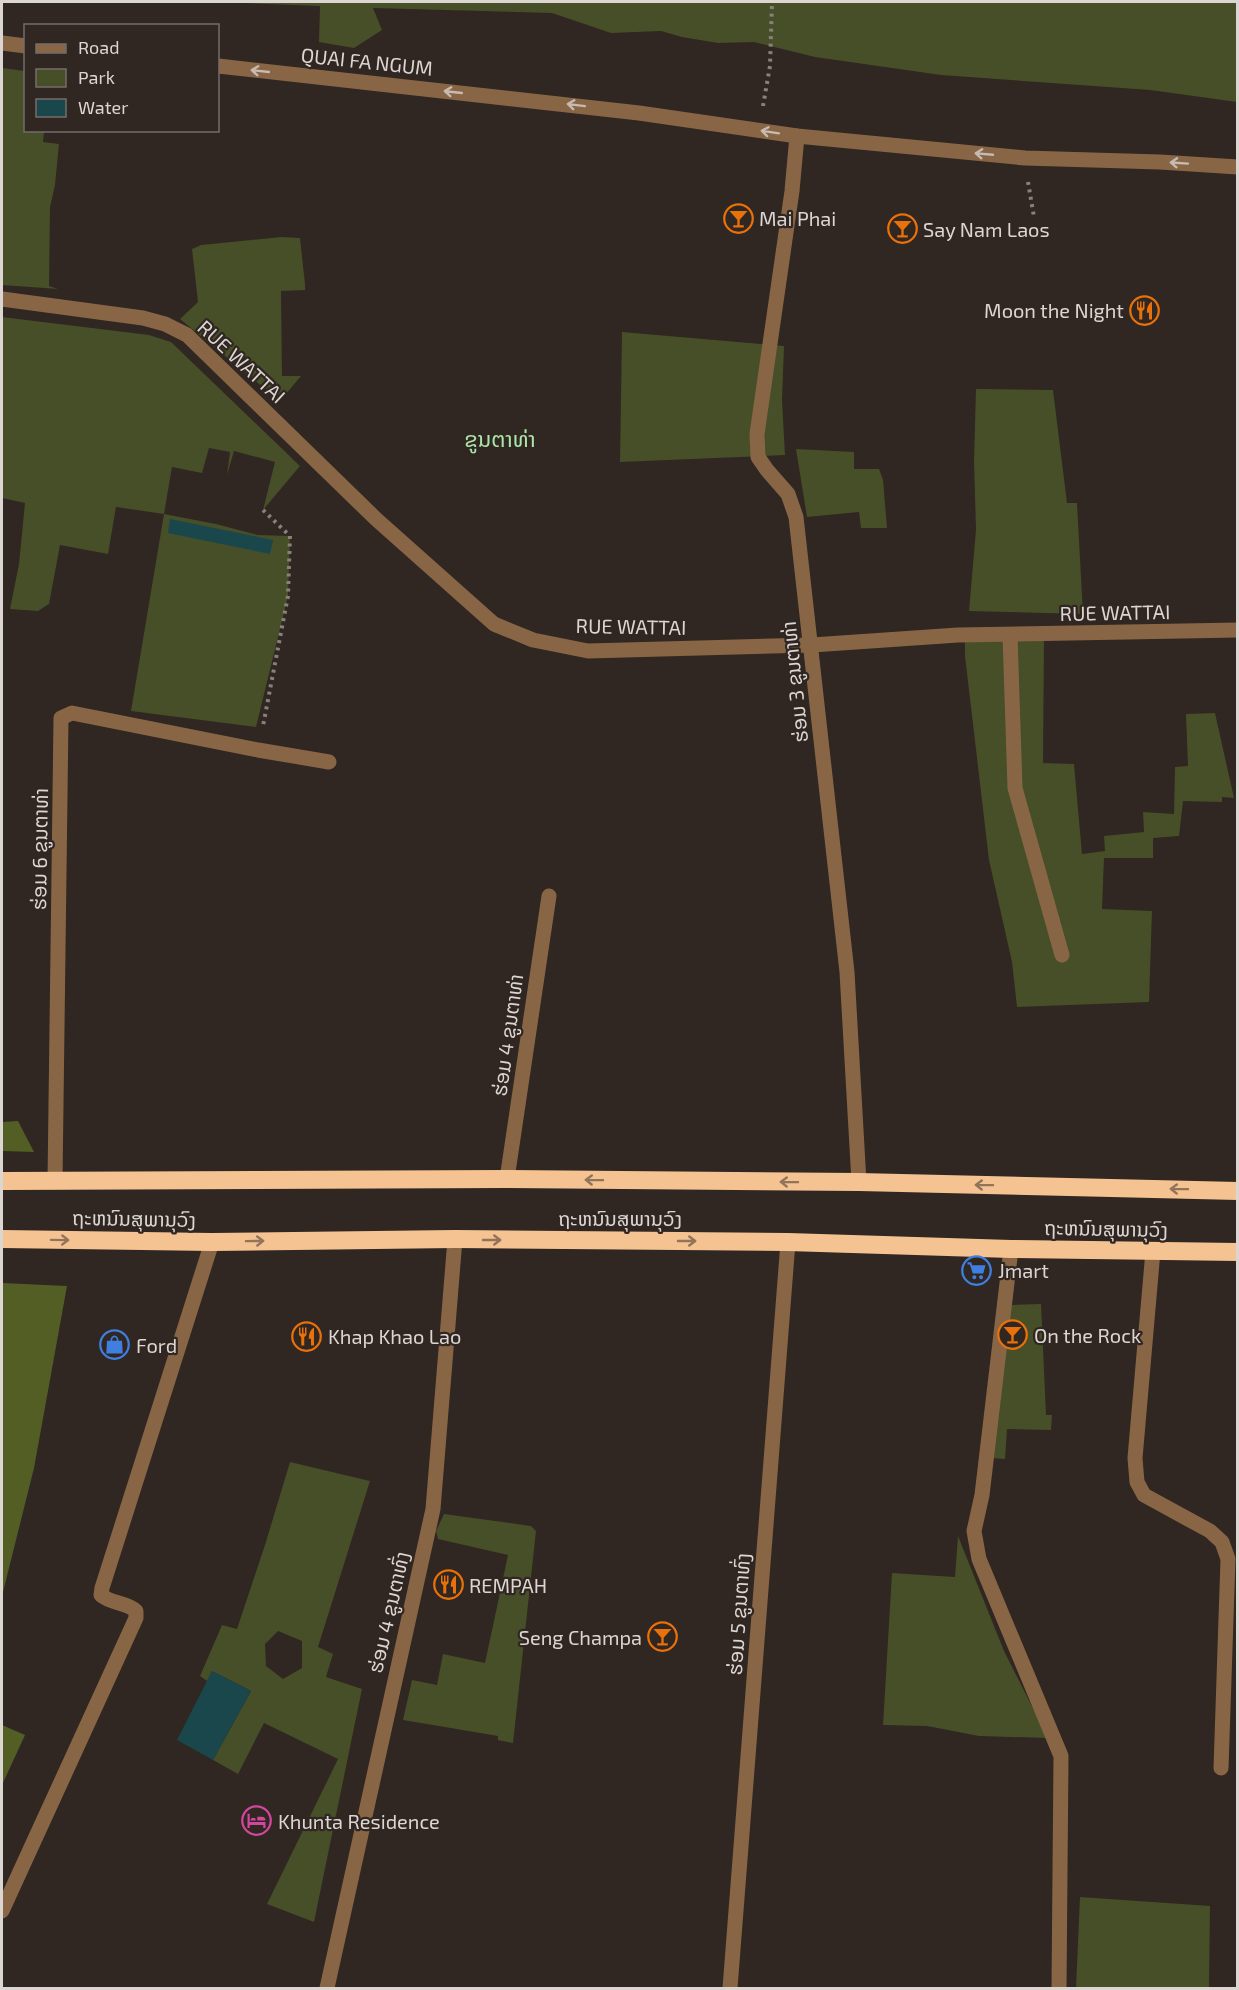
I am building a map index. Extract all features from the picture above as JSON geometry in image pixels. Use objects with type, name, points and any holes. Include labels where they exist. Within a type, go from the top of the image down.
[{"type":"highway","name":"ຖະຫນົນສຸພານຸວົງ","points":[[2,1181],[507,1179],[859,1182],[1238,1191]]},
{"type":"highway","name":"ຖະຫນົນສຸພານຸວົງ","points":[[2,1239],[212,1242],[455,1239],[788,1242],[1011,1249],[1238,1252]]},
{"type":"street","points":[[2,43],[24,46]]},
{"type":"street","name":"QUAI FA NGUM","points":[[219,66],[639,113],[797,136],[1025,158],[1238,167]]},
{"type":"street","name":"ຮ່ອມ 3 ຂູນຕາທ່າ","points":[[797,136],[792,191],[757,434],[758,457],[767,471],[788,494],[796,517],[847,972],[859,1182]]},
{"type":"street","name":"RUE WATTAI","points":[[2,299],[143,318],[165,324],[187,335],[376,519],[494,624],[533,640],[588,651],[812,645],[958,635],[1238,630]]},
{"type":"street","points":[[1010,635],[1015,788],[1062,955]]},
{"type":"street","name":"ຮ່ອມ 6 ຂູນຕາທ່າ","points":[[55,1182],[61,718],[72,713],[258,750]]},
{"type":"street","points":[[258,750],[329,762]]},
{"type":"street","name":"ຮ່ອມ 4 ຂູນຕາທ່າ","points":[[507,1179],[549,896]]},
{"type":"street","name":"ຮ່ອມ 4 ຂູນຕາທົ່ງ","points":[[327,1989],[433,1509],[455,1239]]},
{"type":"street","points":[[2,1911],[136,1618],[136,1611],[132,1607],[106,1600],[101,1595],[102,1588],[212,1242]]},
{"type":"street","name":"ຮ່ອມ 5 ຂູນຕາທົ່ງ","points":[[730,1989],[788,1242]]},
{"type":"street","points":[[1011,1249],[982,1495],[974,1531],[979,1559],[1061,1756],[1059,1989]]},
{"type":"street","points":[[1153,1251],[1135,1458],[1137,1482],[1144,1495],[1210,1531],[1222,1542],[1228,1559],[1221,1768]]},
{"type":"path","points":[[759,130],[770,66],[772,2]]},
{"type":"path","points":[[1025,158],[1034,217]]},
{"type":"path","points":[[258,750],[288,596],[290,536],[263,510]]},
{"type":"green space","points":[[218,2],[1237,2],[1237,102],[1150,90],[941,75],[815,57],[754,42],[718,43],[661,31],[611,33],[552,13],[373,8],[382,30],[354,48],[319,42],[320,6]]},
{"type":"green space","points":[[2,68],[24,71],[24,132],[44,132],[43,142],[59,144],[55,185],[50,207],[49,286],[58,289],[2,285]]},
{"type":"green space","points":[[282,237],[300,238],[305,290],[281,291],[282,376],[301,376],[280,401],[180,319],[198,302],[192,249],[201,245]]},
{"type":"green space","points":[[2,317],[149,335],[171,342],[300,466],[263,510],[275,462],[234,451],[227,475],[230,452],[209,448],[202,473],[172,467],[164,514],[116,507],[108,554],[60,545],[49,604],[38,611],[10,609],[19,564],[25,503],[2,498]]},
{"type":"green space","points":[[622,332],[784,346],[782,400],[785,455],[620,462]]},
{"type":"green space","points":[[976,389],[1053,390],[1067,503],[1077,503],[1083,614],[969,611],[976,530],[974,461]]},
{"type":"green space","points":[[796,449],[854,452],[854,469],[879,469],[883,480],[887,528],[861,528],[859,512],[807,517]]},
{"type":"green space","points":[[164,514],[258,535],[290,536],[288,596],[256,727],[131,711]]},
{"type":"green space","points":[[1044,637],[1043,763],[1074,764],[1082,854],[1105,851],[1104,836],[1144,832],[1143,812],[1174,814],[1175,767],[1188,766],[1186,714],[1215,713],[1234,798],[1222,797],[1222,802],[1183,801],[1179,836],[1153,838],[1153,858],[1104,858],[1102,909],[1152,911],[1149,1002],[1017,1007],[1012,962],[989,860],[965,640]]},
{"type":"green space","points":[[18,1121],[34,1152],[2,1151],[2,1122]]},
{"type":"green space","points":[[2,1283],[67,1286],[34,1468],[2,1596]]},
{"type":"green space","points":[[1041,1304],[1046,1415],[1052,1415],[1051,1430],[1007,1429],[1005,1459],[991,1458],[1010,1305]]},
{"type":"green space","points":[[290,1462],[370,1481],[318,1647],[333,1654],[326,1677],[362,1689],[314,1922],[267,1904],[338,1759],[264,1723],[238,1774],[213,1760],[251,1691],[212,1671],[207,1681],[200,1676],[222,1625],[237,1629]],"holes":[[[278,1631],[302,1641],[302,1668],[283,1679],[266,1666],[265,1644]]]},
{"type":"green space","points":[[444,1514],[531,1526],[536,1531],[513,1743],[498,1740],[498,1736],[403,1720],[412,1680],[437,1685],[443,1654],[485,1663],[508,1555],[438,1539],[436,1531]]},
{"type":"green space","points":[[958,1536],[1004,1651],[1048,1738],[979,1736],[927,1726],[883,1725],[892,1573],[955,1577]]},
{"type":"green space","points":[[2,1725],[25,1735],[2,1785]]},
{"type":"green space","points":[[1080,1897],[1210,1906],[1209,1988],[1076,1988]]},
{"type":"water","points":[[170,519],[273,540],[270,554],[168,533]]},
{"type":"water","points":[[212,1671],[251,1691],[213,1760],[177,1740]]},
{"type":"place","name":"Mai Phai","points":[[738,218]]},
{"type":"place","name":"Say Nam Laos","points":[[902,229]]},
{"type":"place","name":"Moon the Night","points":[[1145,310]]},
{"type":"place","name":"Jmart","points":[[977,1270]]},
{"type":"place","name":"On the Rock","points":[[1013,1335]]},
{"type":"place","name":"Khap Khao Lao","points":[[307,1336]]},
{"type":"place","name":"Ford","points":[[115,1345]]},
{"type":"place","name":"REMPAH","points":[[448,1585]]},
{"type":"place","name":"Seng Champa","points":[[663,1637]]},
{"type":"place","name":"Khunta Residence","points":[[257,1821]]},
{"type":"district","name":"ຂູນຕາທ່າ","points":[[500,438]]}]
